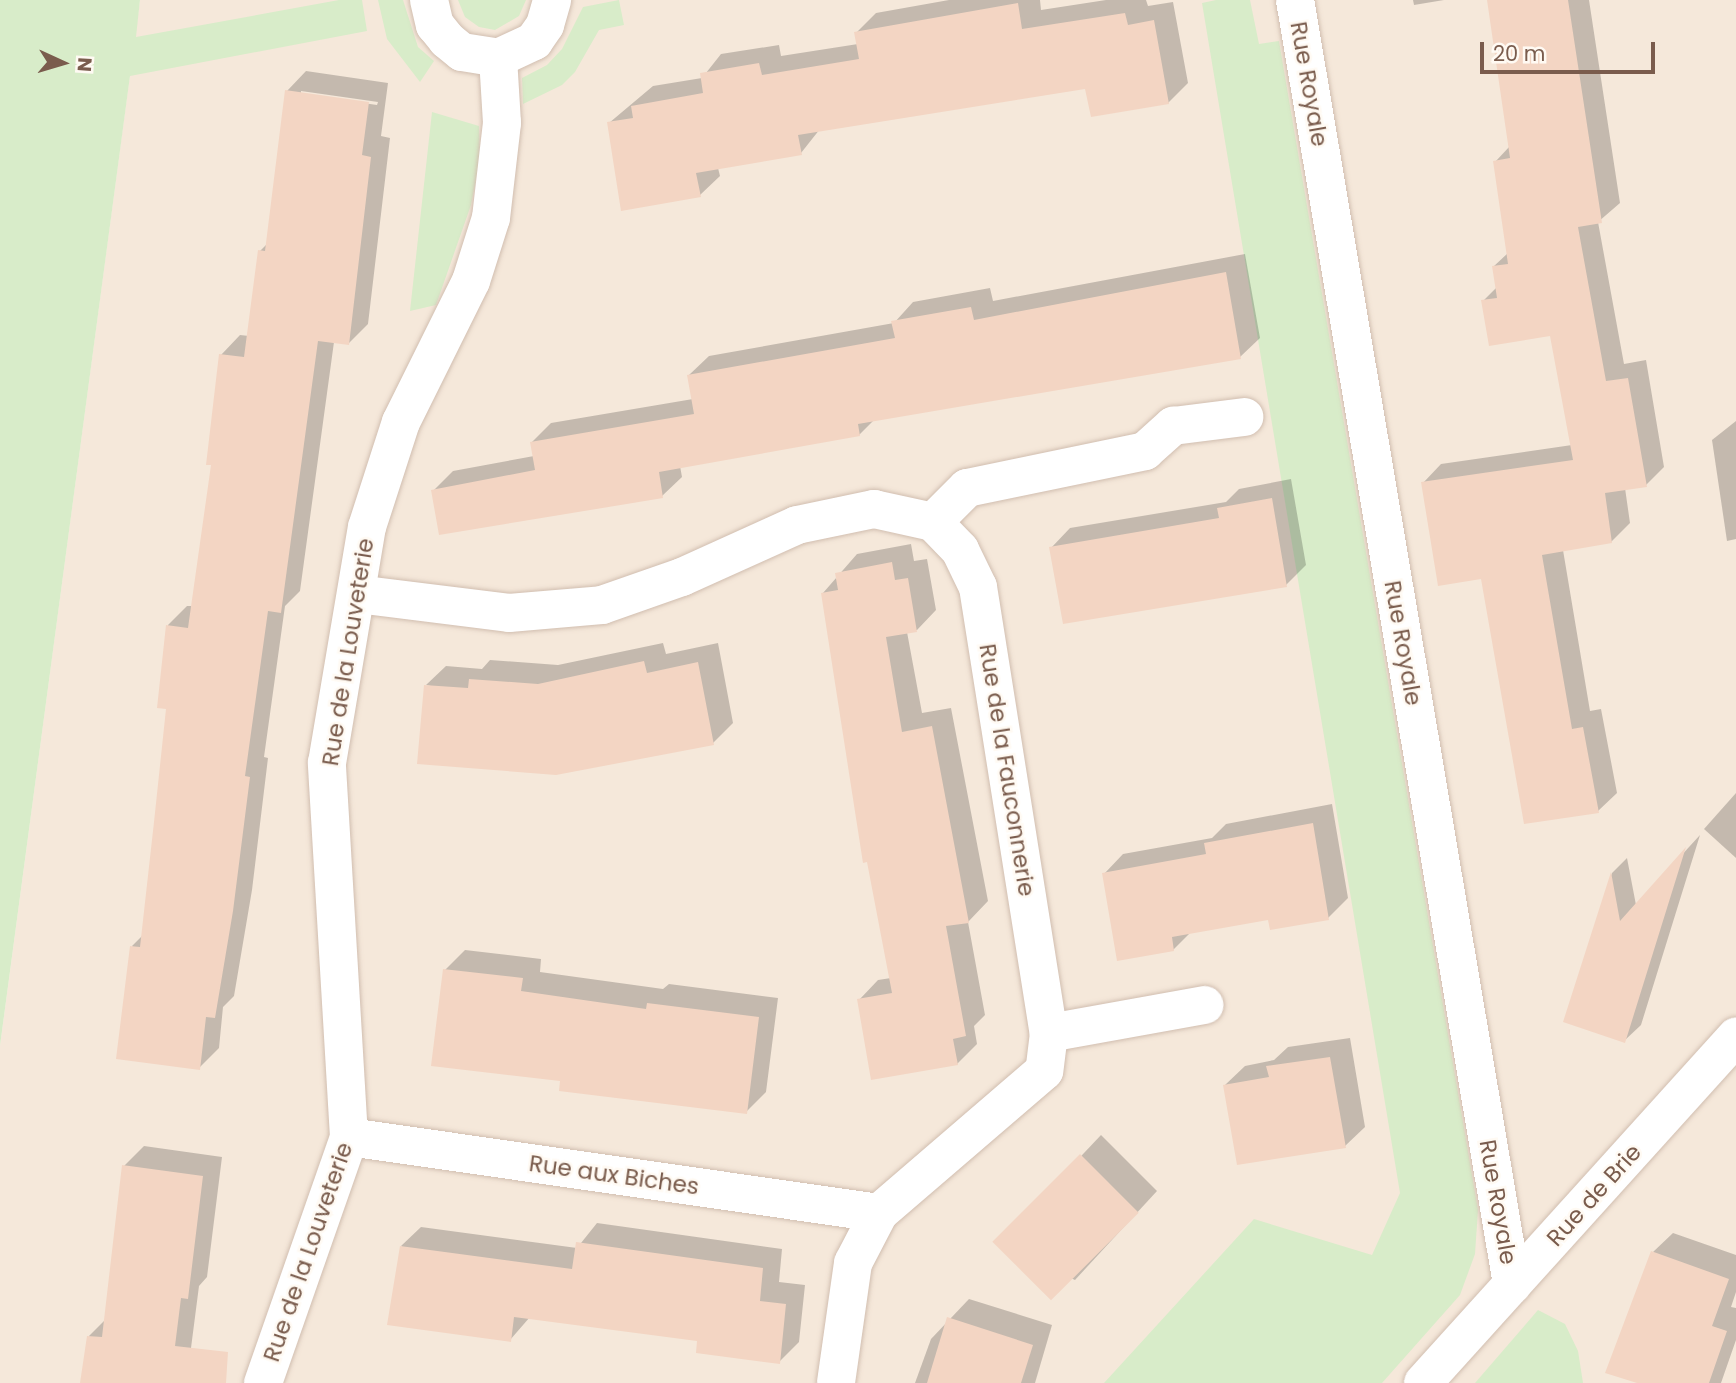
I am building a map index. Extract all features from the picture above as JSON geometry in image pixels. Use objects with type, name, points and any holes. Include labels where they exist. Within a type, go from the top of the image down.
[{"type":"street","points":[[429,0],[435,25],[447,40],[462,52],[498,58],[534,41],[545,25],[552,0]]},
{"type":"street","name":"Rue Royale","points":[[1295,0],[1512,1285]]},
{"type":"street","name":"Rue de la Louveterie","points":[[263,1383],[349,1137],[327,763],[367,527],[401,422],[471,281],[491,218],[502,123],[498,58]]},
{"type":"street","points":[[357,594],[509,613],[602,605],[682,577],[797,525],[874,509],[933,522],[967,488],[1145,451],[1173,426],[1244,417]]},
{"type":"street","name":"Rue de la Fauconnerie","points":[[836,1383],[853,1263],[879,1213],[1044,1071],[1049,1033],[978,587],[960,550],[933,522]]},
{"type":"street","points":[[1049,1033],[1204,1005]]},
{"type":"street","name":"Rue de Brie","points":[[1423,1383],[1736,1037]]},
{"type":"street","name":"Rue aux Biches","points":[[349,1137],[879,1213]]},
{"type":"shaded area","points":[[140,0],[1736,0],[1736,1383],[0,1383],[0,1046]]},
{"type":"green space","points":[[0,0],[140,0],[136,37],[339,0],[362,0],[367,31],[130,76],[0,1046]]},
{"type":"green space","points":[[378,0],[403,0],[418,47],[434,61],[420,82],[387,39]]},
{"type":"green space","points":[[458,0],[526,0],[519,16],[495,30],[479,27],[465,17]]},
{"type":"green space","points":[[619,0],[624,25],[599,30],[575,72],[562,85],[523,104],[522,78],[547,65],[562,49],[583,7]]},
{"type":"green space","points":[[1216,0],[1250,0],[1259,44],[1279,41],[1478,1210],[1475,1254],[1460,1295],[1382,1383],[1104,1383],[1254,1219],[1372,1255],[1400,1193],[1202,3]]},
{"type":"green space","points":[[432,112],[479,126],[480,159],[471,205],[436,305],[410,311]]},
{"type":"green space","points":[[1538,1310],[1565,1324],[1578,1351],[1583,1383],[1475,1383]]},
{"type":"building","points":[[1487,0],[1568,0],[1602,223],[1578,227],[1606,381],[1628,378],[1647,487],[1605,493],[1612,543],[1542,555],[1572,729],[1583,727],[1599,813],[1524,824],[1481,579],[1438,586],[1421,482],[1573,460],[1550,336],[1489,346],[1481,300],[1497,298],[1492,266],[1508,264],[1493,161],[1510,158]]},
{"type":"building","points":[[1018,3],[1022,29],[1125,13],[1128,25],[1154,20],[1169,104],[1091,117],[1085,89],[798,135],[802,155],[696,173],[701,197],[621,211],[607,122],[633,118],[631,106],[703,93],[700,73],[759,63],[762,75],[859,59],[854,32]]},
{"type":"building","points":[[285,90],[369,102],[362,155],[371,157],[349,345],[318,341],[281,613],[268,611],[245,776],[250,777],[233,911],[215,1018],[206,1017],[200,1070],[116,1059],[130,946],[140,947],[166,709],[157,708],[166,625],[188,628],[211,465],[206,465],[219,354],[244,357],[258,250],[265,251]]},
{"type":"building","points":[[1226,272],[1241,359],[858,424],[860,436],[659,472],[663,498],[439,535],[431,490],[535,470],[530,442],[694,414],[687,375],[895,338],[891,321],[971,307],[974,320]]},
{"type":"building","points":[[1272,498],[1287,587],[1063,624],[1049,547],[1219,518],[1217,508]]},
{"type":"building","points":[[892,562],[895,580],[908,578],[917,632],[886,637],[902,732],[932,726],[969,923],[946,926],[966,1036],[953,1039],[958,1065],[871,1080],[857,999],[892,993],[867,862],[863,863],[821,593],[838,590],[835,573]]},
{"type":"building","points":[[644,661],[647,673],[698,662],[714,745],[556,775],[417,764],[424,685],[468,688],[469,679],[538,684]]},
{"type":"building","points":[[1313,823],[1329,920],[1270,930],[1268,920],[1172,937],[1174,951],[1117,961],[1102,873],[1206,854],[1204,843]]},
{"type":"building","points":[[1686,847],[1625,1043],[1563,1022],[1611,872],[1620,921]]},
{"type":"building","points":[[443,969],[523,978],[521,991],[646,1009],[647,1003],[759,1017],[747,1114],[559,1091],[560,1081],[431,1066]]},
{"type":"building","points":[[1330,1057],[1346,1148],[1237,1165],[1223,1085],[1269,1077],[1266,1066]]},
{"type":"building","points":[[1080,1154],[1139,1213],[1051,1300],[992,1242]]},
{"type":"building","points":[[122,1165],[203,1176],[188,1299],[181,1298],[175,1346],[228,1352],[226,1383],[80,1383],[87,1336],[102,1337]]},
{"type":"building","points":[[576,1242],[763,1268],[760,1301],[786,1304],[780,1364],[696,1353],[697,1341],[514,1317],[511,1342],[387,1325],[400,1246],[572,1269]]},
{"type":"building","points":[[1651,1251],[1729,1279],[1712,1326],[1727,1331],[1709,1383],[1637,1383],[1605,1373]]},
{"type":"building","points":[[947,1317],[1033,1345],[1021,1383],[927,1383]]}]
